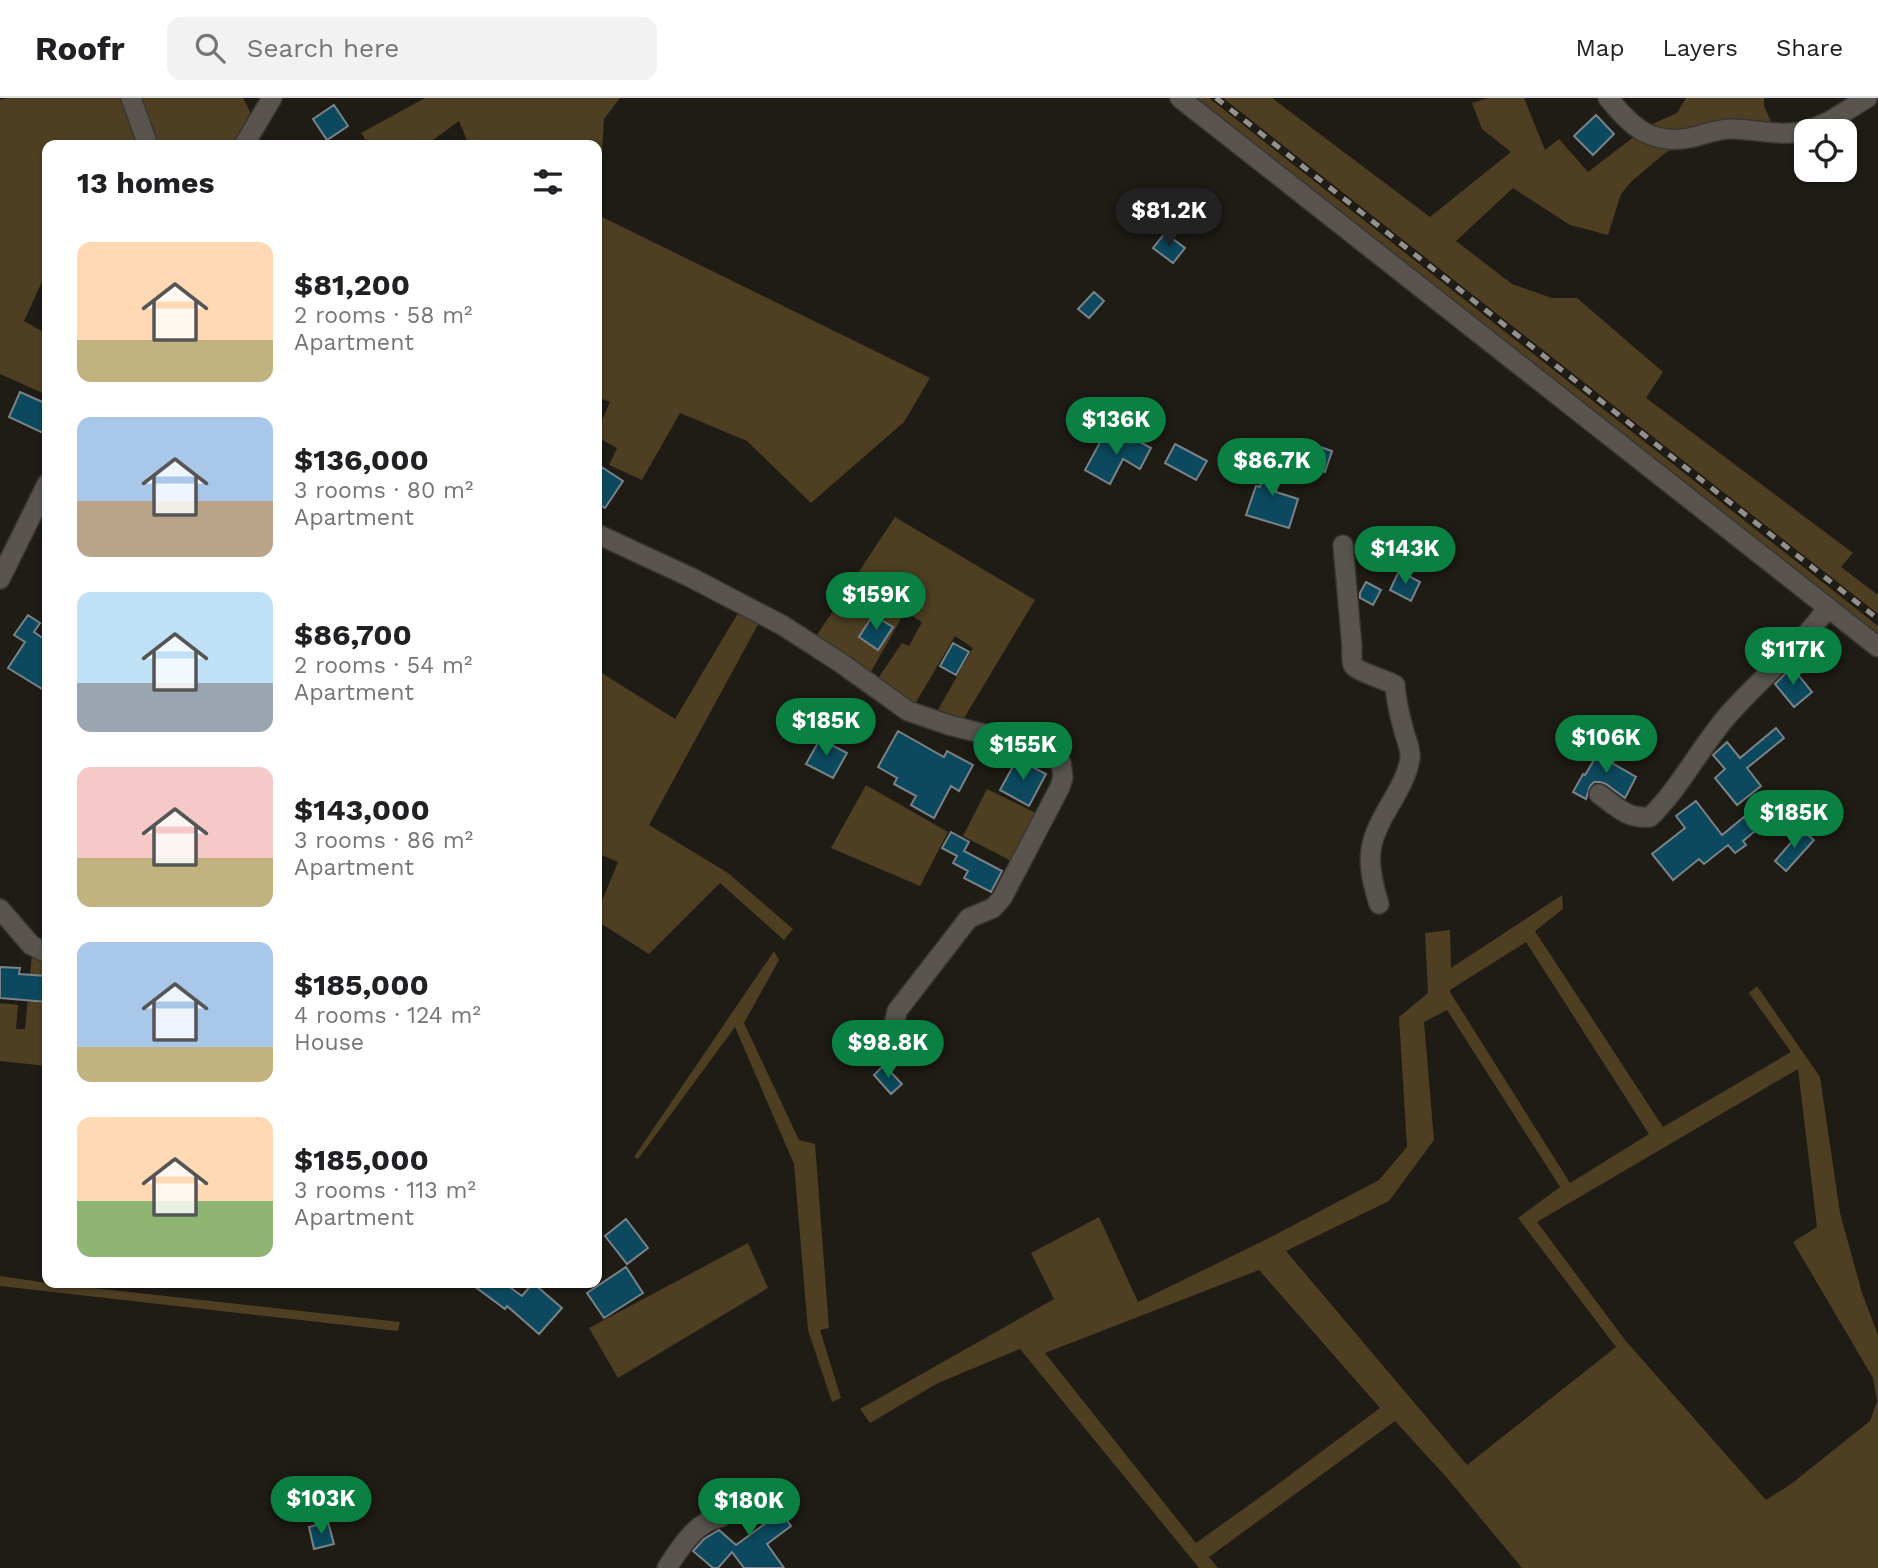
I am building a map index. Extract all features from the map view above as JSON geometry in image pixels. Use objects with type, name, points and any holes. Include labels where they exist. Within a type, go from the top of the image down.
[{"type":"street","points":[[131,98],[146,140]]},
{"type":"street","points":[[247,140],[272,98]]},
{"type":"street","points":[[1180,98],[1878,647]]},
{"type":"street","points":[[1608,98],[1639,131],[1669,140],[1726,129],[1794,134]]},
{"type":"street","points":[[1833,119],[1867,98]]},
{"type":"street","points":[[0,579],[42,494]]},
{"type":"street","points":[[605,538],[690,577],[782,625],[908,711],[1043,751],[1061,763],[1063,776],[1060,787],[1002,898],[993,908],[969,918],[897,1011],[893,1029]]},
{"type":"street","points":[[1343,545],[1352,663],[1355,668],[1395,685],[1399,714],[1409,746],[1407,772],[1374,835],[1369,856],[1371,879],[1379,904]]},
{"type":"street","points":[[1599,794],[1625,813],[1637,818],[1650,817],[1664,804],[1727,716],[1805,635],[1828,607]]},
{"type":"street","points":[[0,909],[32,945],[42,950]]},
{"type":"street","points":[[667,1568],[701,1524],[710,1518],[721,1517]]},
{"type":"shaded area","points":[[243,98],[255,121],[243,140],[42,140],[42,282],[24,321],[42,331],[42,393],[0,374],[0,100]]},
{"type":"shaded area","points":[[425,98],[620,98],[604,119],[602,151],[602,140],[467,140],[459,121],[433,140],[366,140],[361,133]]},
{"type":"shaded area","points":[[1191,98],[1209,98],[1878,626],[1878,640]]},
{"type":"shaded area","points":[[1223,98],[1272,98],[1430,217],[1511,152],[1482,129],[1472,103],[1488,98],[1524,98],[1545,150],[1559,139],[1588,172],[1648,126],[1677,113],[1686,98],[1764,98],[1764,106],[1773,126],[1678,145],[1664,154],[1621,194],[1608,235],[1570,225],[1513,188],[1456,241],[1512,284],[1552,298],[1577,298],[1663,372],[1646,398],[1853,553],[1841,567],[1878,595],[1878,614]]},
{"type":"shaded area","points":[[602,217],[930,378],[904,422],[811,503],[747,441],[680,413],[642,480],[609,465],[617,448],[602,440],[602,420],[610,402],[602,399]]},
{"type":"shaded area","points":[[895,517],[1035,600],[960,725],[934,717],[973,648],[955,636],[915,704],[877,680],[902,643],[909,646],[922,622],[905,612],[869,675],[813,641]]},
{"type":"shaded area","points":[[741,608],[761,619],[649,825],[728,873],[793,929],[784,940],[720,883],[649,954],[602,924],[602,901],[618,862],[602,855],[602,673],[675,719]]},
{"type":"shaded area","points":[[866,785],[948,832],[920,886],[831,848]]},
{"type":"shaded area","points":[[987,789],[1048,819],[1025,868],[963,836]]},
{"type":"shaded area","points":[[1562,895],[1563,909],[1535,931],[1663,1127],[1791,1052],[1749,993],[1757,986],[1820,1077],[1840,1213],[1862,1293],[1878,1335],[1878,1568],[1522,1568],[1448,1479],[1395,1421],[1209,1557],[1218,1568],[1199,1568],[1020,1349],[938,1383],[870,1423],[860,1409],[1054,1299],[1031,1253],[1099,1217],[1138,1302],[1379,1180],[1407,1147],[1399,1017],[1428,993],[1425,933],[1450,930],[1451,968]],"holes":[[[1526,942],[1649,1134],[1570,1183],[1450,990]],[[1447,1010],[1560,1187],[1518,1218],[1616,1347],[1467,1465],[1286,1251],[1389,1201],[1434,1140],[1424,1022]],[[1798,1069],[1817,1227],[1793,1242],[1873,1378],[1877,1401],[1870,1421],[1791,1484],[1766,1500],[1625,1340],[1537,1222]],[[1259,1270],[1380,1408],[1196,1543],[1045,1353]]]},
{"type":"shaded area","points":[[774,951],[779,960],[744,1023],[799,1140],[815,1144],[829,1328],[820,1330],[841,1398],[832,1402],[808,1330],[794,1164],[735,1027],[638,1159],[634,1157]]},
{"type":"shaded area","points":[[32,953],[42,957],[42,1065],[0,1061],[0,1003],[18,1005],[16,1029],[25,1029]]},
{"type":"shaded area","points":[[748,1243],[768,1288],[618,1378],[589,1328]]},
{"type":"shaded area","points":[[0,1276],[42,1282],[42,1288],[92,1288],[400,1322],[398,1331],[0,1286]]},
{"type":"building","points":[[334,105],[348,126],[327,140],[313,119]]},
{"type":"building","points":[[1596,115],[1614,134],[1593,155],[1574,136]]},
{"type":"building","points":[[1165,233],[1185,248],[1173,263],[1153,248]]},
{"type":"building","points":[[1094,292],[1104,301],[1089,318],[1078,309]]},
{"type":"building","points":[[20,392],[42,402],[42,433],[9,417]]},
{"type":"building","points":[[1125,434],[1151,448],[1140,469],[1123,459],[1110,484],[1085,470],[1104,435],[1119,443]]},
{"type":"building","points":[[1301,440],[1332,451],[1325,472],[1293,460]]},
{"type":"building","points":[[1175,444],[1207,461],[1196,480],[1165,463]]},
{"type":"building","points":[[1268,457],[1284,461],[1276,492],[1298,499],[1289,528],[1246,515],[1256,486],[1260,487]]},
{"type":"building","points":[[602,467],[623,481],[605,508],[602,506]]},
{"type":"building","points":[[1399,571],[1420,582],[1411,601],[1390,590]]},
{"type":"building","points":[[1366,582],[1381,590],[1373,605],[1360,598]]},
{"type":"building","points":[[28,615],[40,623],[34,632],[42,638],[42,689],[8,668],[25,642],[14,635]]},
{"type":"building","points":[[873,615],[893,627],[878,650],[859,637]]},
{"type":"building","points":[[953,643],[969,652],[956,675],[940,666]]},
{"type":"building","points":[[1792,667],[1812,692],[1794,707],[1775,684]]},
{"type":"building","points":[[1776,728],[1784,738],[1747,768],[1761,786],[1737,805],[1715,778],[1725,769],[1713,755],[1727,742],[1740,758]]},
{"type":"building","points":[[898,731],[944,757],[947,751],[973,765],[959,791],[951,786],[934,818],[911,805],[916,796],[894,784],[897,778],[878,767]]},
{"type":"building","points":[[820,739],[847,753],[833,778],[806,764]]},
{"type":"building","points":[[1603,745],[1618,754],[1612,763],[1636,777],[1625,798],[1600,782],[1594,782],[1590,786],[1586,799],[1573,792]]},
{"type":"building","points":[[1017,759],[1046,774],[1029,806],[1000,790]]},
{"type":"building","points":[[1696,801],[1722,835],[1744,817],[1755,831],[1743,841],[1746,845],[1735,853],[1728,845],[1704,864],[1699,859],[1673,880],[1652,854],[1685,828],[1676,816]]},
{"type":"building","points":[[1802,830],[1814,840],[1786,871],[1775,861]]},
{"type":"building","points":[[951,832],[969,842],[964,851],[1002,871],[991,892],[964,878],[968,871],[953,863],[957,856],[942,848]]},
{"type":"building","points":[[0,967],[20,968],[19,974],[42,976],[42,1002],[0,998]]},
{"type":"building","points":[[884,1065],[902,1084],[891,1094],[874,1075]]},
{"type":"building","points":[[626,1219],[648,1248],[627,1264],[605,1236]]},
{"type":"building","points":[[626,1267],[643,1293],[604,1318],[587,1293],[594,1288],[602,1288],[602,1283]]},
{"type":"building","points":[[477,1288],[511,1288],[522,1296],[529,1288],[539,1288],[562,1308],[539,1334],[507,1306],[505,1309]]},
{"type":"building","points":[[761,1485],[791,1526],[767,1544],[784,1568],[744,1568],[732,1552],[718,1568],[713,1568],[693,1551],[704,1539],[719,1530],[736,1545],[766,1523],[746,1496]]},
{"type":"building","points":[[328,1522],[334,1544],[314,1549],[309,1527]]},
{"type":"railway","points":[[1216,98],[1878,619]]}]
